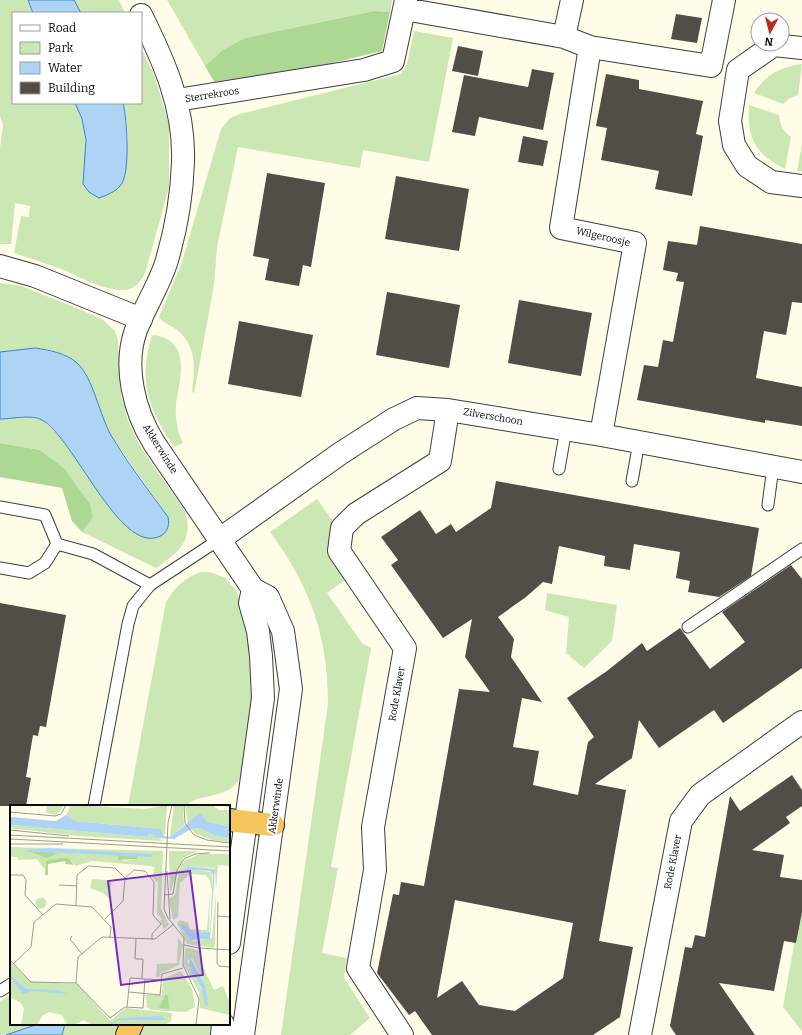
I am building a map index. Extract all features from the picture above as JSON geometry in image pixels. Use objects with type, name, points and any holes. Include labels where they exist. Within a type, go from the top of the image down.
[{"type":"highway","points":[[238,821],[273,825]]},
{"type":"highway","points":[[127,1035],[132,1025]]},
{"type":"street","points":[[134,0],[140,12]]},
{"type":"street","points":[[564,37],[572,0]]},
{"type":"street","points":[[711,66],[724,0]]},
{"type":"street","points":[[405,4],[564,37],[590,47],[738,70],[774,44],[802,48]]},
{"type":"street","name":"Sterrekroos","points":[[141,319],[167,261],[180,197],[183,162],[177,100],[364,70],[393,61],[405,4]]},
{"type":"street","points":[[142,16],[159,51],[177,100]]},
{"type":"street","name":"Wilgeroosje","points":[[590,47],[562,228],[635,243],[601,435]]},
{"type":"street","points":[[738,70],[730,121],[734,144],[747,166],[771,182],[802,186]]},
{"type":"street","points":[[0,266],[34,276],[141,319]]},
{"type":"street","name":"Akkerwinde","points":[[141,319],[134,339],[131,363],[135,402],[147,431],[253,589],[268,597],[282,631],[291,689],[243,1035]]},
{"type":"street","name":"Zilverschoon","points":[[220,539],[341,453],[394,419],[417,408],[448,410],[601,435],[802,472]]},
{"type":"street","name":"Rode Klaver","points":[[402,1035],[358,968],[375,870],[373,828],[405,648],[339,551],[342,528],[356,514],[440,461],[448,410]]},
{"type":"street","points":[[230,929],[238,821],[263,698],[258,631],[250,603],[253,589]]},
{"type":"street","name":"Rode Klaver","points":[[640,1035],[681,821],[700,795],[802,722]]},
{"type":"street","points":[[222,1035],[223,1025]]},
{"type":"lane","points":[[559,469],[566,430]]},
{"type":"lane","points":[[632,481],[639,442]]},
{"type":"lane","points":[[768,505],[773,467]]},
{"type":"lane","points":[[0,507],[45,515],[57,544]]},
{"type":"lane","points":[[94,805],[128,624],[133,606],[150,585],[220,539]]},
{"type":"lane","points":[[57,544],[93,554],[150,585]]},
{"type":"lane","points":[[0,568],[29,573],[45,563],[57,544]]},
{"type":"lane","points":[[688,627],[802,549]]},
{"type":"lane","points":[[0,991],[10,985]]},
{"type":"green space","points":[[0,0],[28,0],[33,12],[12,12],[12,104],[75,104],[83,124],[85,143],[83,184],[121,185],[126,165],[128,144],[127,123],[123,104],[142,104],[142,50],[155,77],[169,125],[169,187],[146,270],[143,277],[135,286],[125,290],[117,290],[100,286],[61,269],[14,253],[21,216],[29,217],[30,206],[15,203],[11,244],[0,244],[0,148],[3,125],[0,116]]},
{"type":"green space","points":[[74,0],[119,0],[125,12],[80,12]]},
{"type":"green space","points":[[167,0],[392,0],[390,12],[374,11],[245,38],[224,49],[205,66]]},
{"type":"green space","points":[[374,11],[390,12],[382,51],[219,90],[205,66],[224,49],[245,38]]},
{"type":"green space","points":[[414,31],[453,38],[429,162],[363,150],[360,168],[238,147],[217,247],[214,285],[194,394],[192,391],[194,366],[188,343],[184,336],[159,317],[182,262],[221,129],[230,118],[240,114],[401,74],[407,64]]},
{"type":"green space","points":[[802,64],[798,95],[790,98],[783,104],[754,93],[763,81],[774,73],[786,67]]},
{"type":"green space","points":[[749,105],[779,115],[782,128],[791,137],[785,169],[766,157],[755,144],[750,127]]},
{"type":"green space","points":[[802,145],[802,171],[797,171]]},
{"type":"green space","points":[[0,283],[21,286],[79,309],[103,320],[115,331],[118,340],[121,395],[128,421],[141,448],[185,511],[187,521],[188,530],[182,545],[172,557],[156,568],[82,532],[93,518],[90,504],[65,469],[40,450],[0,443],[0,419],[30,417],[42,420],[58,435],[168,517],[113,438],[103,420],[85,372],[62,354],[51,350],[35,348],[0,352]]},
{"type":"green space","points":[[155,335],[167,339],[175,346],[181,363],[176,414],[178,429],[183,443],[174,447],[161,426],[151,404],[148,393],[146,381],[147,357],[151,338]]},
{"type":"green space","points":[[0,443],[40,450],[65,469],[90,504],[93,518],[82,532],[72,521],[62,488],[0,477]]},
{"type":"green space","points":[[317,499],[335,524],[348,578],[327,593],[362,643],[371,648],[331,867],[338,868],[322,953],[347,958],[344,978],[370,1018],[350,1035],[281,1035],[328,704],[325,656],[314,613],[296,572],[270,532]]},
{"type":"green space","points":[[201,572],[210,572],[226,578],[236,591],[245,615],[255,679],[245,770],[237,783],[222,793],[196,799],[186,805],[128,805],[166,602],[180,584]]},
{"type":"green space","points":[[547,593],[617,605],[612,641],[584,668],[566,653],[569,617],[545,610]]},
{"type":"green space","points":[[802,899],[802,1031],[783,1007]]},
{"type":"green space","points":[[10,996],[10,1025],[36,1025],[13,1034],[0,1035],[0,1001]]},
{"type":"green space","points":[[65,1025],[119,1025],[114,1035],[62,1035]]},
{"type":"green space","points":[[145,1025],[216,1025],[216,1035],[141,1035]]},
{"type":"water","points":[[28,0],[74,0],[80,12],[33,12]]},
{"type":"water","points":[[75,104],[123,104],[126,121],[126,170],[120,186],[116,190],[99,198],[89,192],[83,184],[86,140],[82,119]]},
{"type":"water","points":[[35,348],[63,354],[83,369],[92,387],[112,437],[132,468],[168,517],[169,524],[164,534],[158,537],[143,537],[128,528],[97,491],[55,431],[42,420],[33,417],[0,419],[0,352]]},
{"type":"water","points":[[35,1025],[65,1025],[62,1035],[6,1035]]},
{"type":"building","points":[[676,14],[702,18],[697,43],[671,39]]},
{"type":"building","points":[[458,46],[483,51],[478,76],[452,71]]},
{"type":"building","points":[[532,69],[554,73],[543,130],[479,117],[475,136],[452,132],[464,75],[528,87]]},
{"type":"building","points":[[606,74],[639,80],[639,89],[703,101],[696,134],[703,136],[692,196],[655,189],[659,171],[601,160],[607,128],[596,126]]},
{"type":"building","points":[[523,136],[548,141],[543,166],[518,162]]},
{"type":"building","points":[[267,173],[325,183],[311,267],[303,265],[299,286],[265,280],[269,259],[253,256]]},
{"type":"building","points":[[396,176],[469,189],[459,251],[385,239]]},
{"type":"building","points":[[700,226],[802,244],[802,303],[792,302],[786,335],[764,331],[756,378],[802,387],[802,426],[765,420],[765,423],[637,400],[644,365],[658,367],[663,340],[673,342],[684,282],[676,281],[678,273],[663,270],[668,241],[697,245]]},
{"type":"building","points":[[387,292],[460,305],[449,368],[376,355]]},
{"type":"building","points":[[519,300],[592,313],[581,376],[508,363]]},
{"type":"building","points":[[239,321],[313,335],[301,397],[228,384]]},
{"type":"building","points":[[496,481],[759,528],[751,576],[719,597],[688,592],[690,581],[676,578],[680,552],[634,544],[630,570],[604,566],[605,556],[559,546],[552,584],[543,582],[526,597],[498,617],[514,639],[511,657],[542,702],[522,698],[513,747],[539,751],[533,785],[578,795],[588,742],[594,737],[567,698],[607,671],[642,643],[647,651],[680,628],[710,669],[745,642],[722,612],[791,565],[802,579],[802,668],[723,723],[714,710],[659,748],[639,720],[632,758],[595,784],[626,790],[599,941],[633,947],[620,1017],[593,1035],[432,1035],[415,1011],[409,1015],[377,973],[393,894],[399,895],[401,882],[424,886],[459,689],[490,692],[465,657],[472,619],[443,638],[391,565],[398,560],[381,537],[420,510],[436,534],[451,524],[456,532],[491,508]],"holes":[[[455,900],[573,923],[563,978],[515,1011],[479,1005],[462,981],[437,998]]]},
{"type":"building","points":[[0,603],[66,615],[46,727],[40,726],[38,736],[33,735],[26,777],[31,778],[26,805],[0,806]]},
{"type":"building","points":[[792,775],[802,790],[802,806],[786,817],[790,823],[752,850],[784,855],[780,877],[802,880],[802,912],[796,943],[784,941],[774,991],[719,983],[755,1035],[676,1035],[670,1026],[685,947],[692,948],[695,935],[705,937],[730,796],[740,811]]}]
